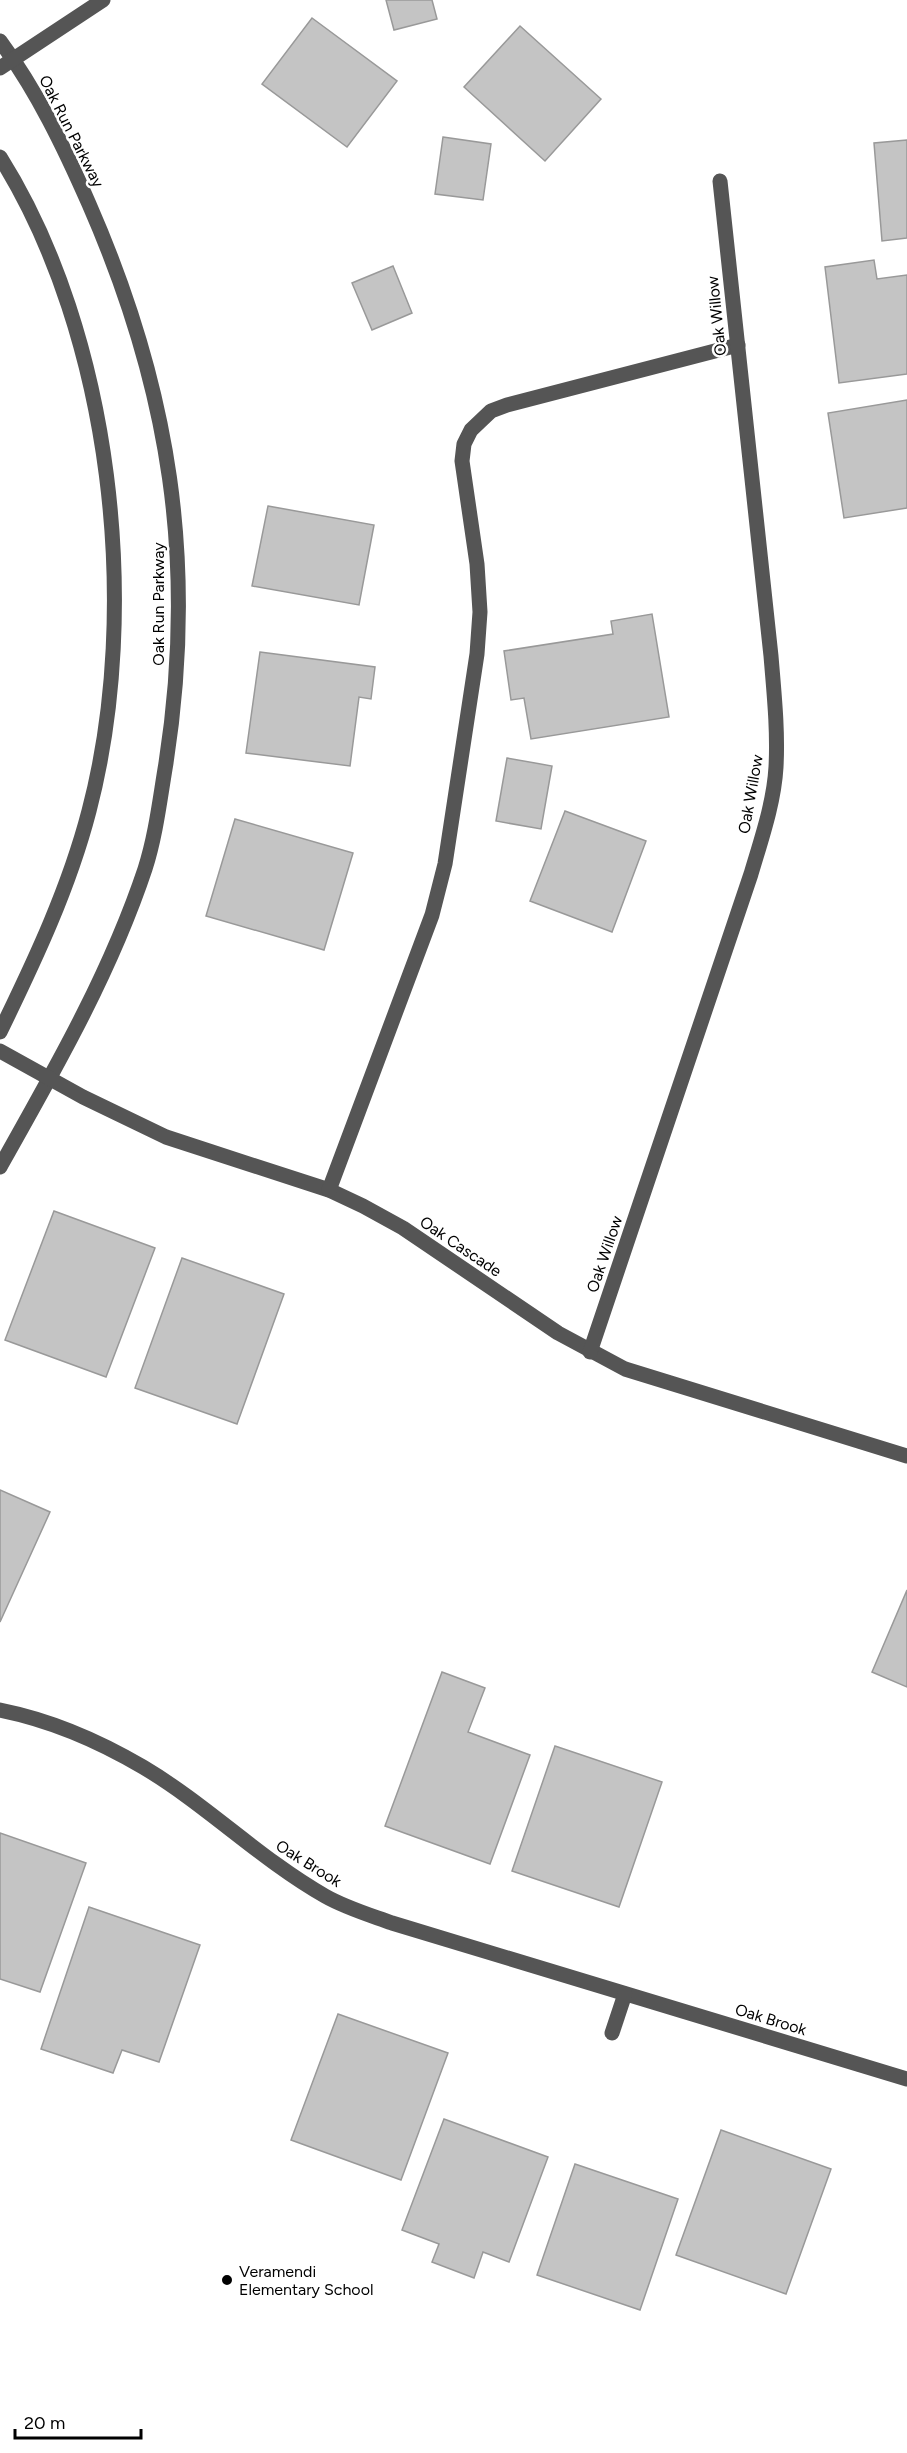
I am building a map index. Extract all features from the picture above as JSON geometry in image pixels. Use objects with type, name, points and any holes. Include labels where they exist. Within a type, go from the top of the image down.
[{"type":"street","points":[[0,68],[104,0]]},
{"type":"street","name":"Oak Run Parkway","points":[[0,40],[49,118],[110,251],[133,313],[150,370],[162,430],[172,489],[179,560],[172,722],[145,867],[90,1000],[0,1167]]},
{"type":"street","points":[[0,157],[29,210],[50,261],[88,373],[101,439],[112,520],[115,587],[106,725],[89,810],[66,884],[40,950],[0,1032]]},
{"type":"street","name":"Oak Willow","points":[[590,1352],[751,874],[767,819],[776,769],[776,715],[771,656],[720,182]]},
{"type":"street","points":[[329,1190],[432,915],[445,864],[477,654],[480,612],[477,564],[462,461],[464,444],[480,420],[491,411],[507,405],[738,345]]},
{"type":"street","name":"Oak Cascade","points":[[0,1051],[166,1137],[329,1190],[403,1228],[590,1352],[625,1369],[907,1456]]},
{"type":"street","name":"Oak Brook","points":[[0,1710],[32,1717],[94,1742],[143,1767],[274,1864],[327,1897],[392,1923],[907,2079]]},
{"type":"street","points":[[612,2033],[625,1994]]},
{"type":"building","points":[[386,0],[432,0],[437,19],[394,30]]},
{"type":"building","points":[[312,18],[397,81],[347,147],[262,84]]},
{"type":"building","points":[[520,26],[601,99],[545,161],[464,87]]},
{"type":"building","points":[[443,137],[491,144],[483,200],[435,194]]},
{"type":"building","points":[[907,140],[907,238],[882,241],[874,143]]},
{"type":"building","points":[[874,260],[877,279],[907,275],[907,374],[839,383],[825,267]]},
{"type":"building","points":[[393,266],[412,313],[372,330],[352,283]]},
{"type":"building","points":[[907,400],[907,508],[844,518],[828,413]]},
{"type":"building","points":[[268,506],[374,525],[359,605],[252,586]]},
{"type":"building","points":[[652,614],[669,717],[531,739],[524,698],[511,700],[504,651],[613,634],[611,621]]},
{"type":"building","points":[[260,652],[375,667],[371,699],[359,697],[350,766],[246,753]]},
{"type":"building","points":[[507,758],[552,766],[541,829],[496,821]]},
{"type":"building","points":[[565,811],[646,841],[612,932],[530,901]]},
{"type":"building","points":[[235,819],[353,853],[324,950],[206,916]]},
{"type":"building","points":[[54,1211],[155,1248],[106,1377],[5,1340]]},
{"type":"building","points":[[182,1258],[284,1294],[237,1424],[135,1388]]},
{"type":"building","points":[[0,1490],[50,1512],[0,1622]]},
{"type":"building","points":[[907,1590],[907,1687],[872,1672]]},
{"type":"building","points":[[442,1672],[485,1688],[468,1732],[530,1755],[490,1864],[385,1826]]},
{"type":"building","points":[[555,1746],[662,1782],[619,1907],[512,1871]]},
{"type":"building","points":[[0,1833],[86,1863],[40,1992],[0,1979]]},
{"type":"building","points":[[89,1907],[200,1945],[159,2062],[122,2050],[113,2073],[41,2049]]},
{"type":"building","points":[[338,2014],[448,2053],[401,2180],[291,2140]]},
{"type":"building","points":[[444,2119],[548,2157],[509,2262],[483,2252],[474,2278],[432,2262],[439,2244],[402,2230]]},
{"type":"building","points":[[721,2130],[831,2169],[786,2294],[676,2255]]},
{"type":"building","points":[[575,2164],[678,2199],[640,2310],[537,2275]]},
{"type":"place","name":"Veramendi Elementary School","points":[[227,2280]]}]
